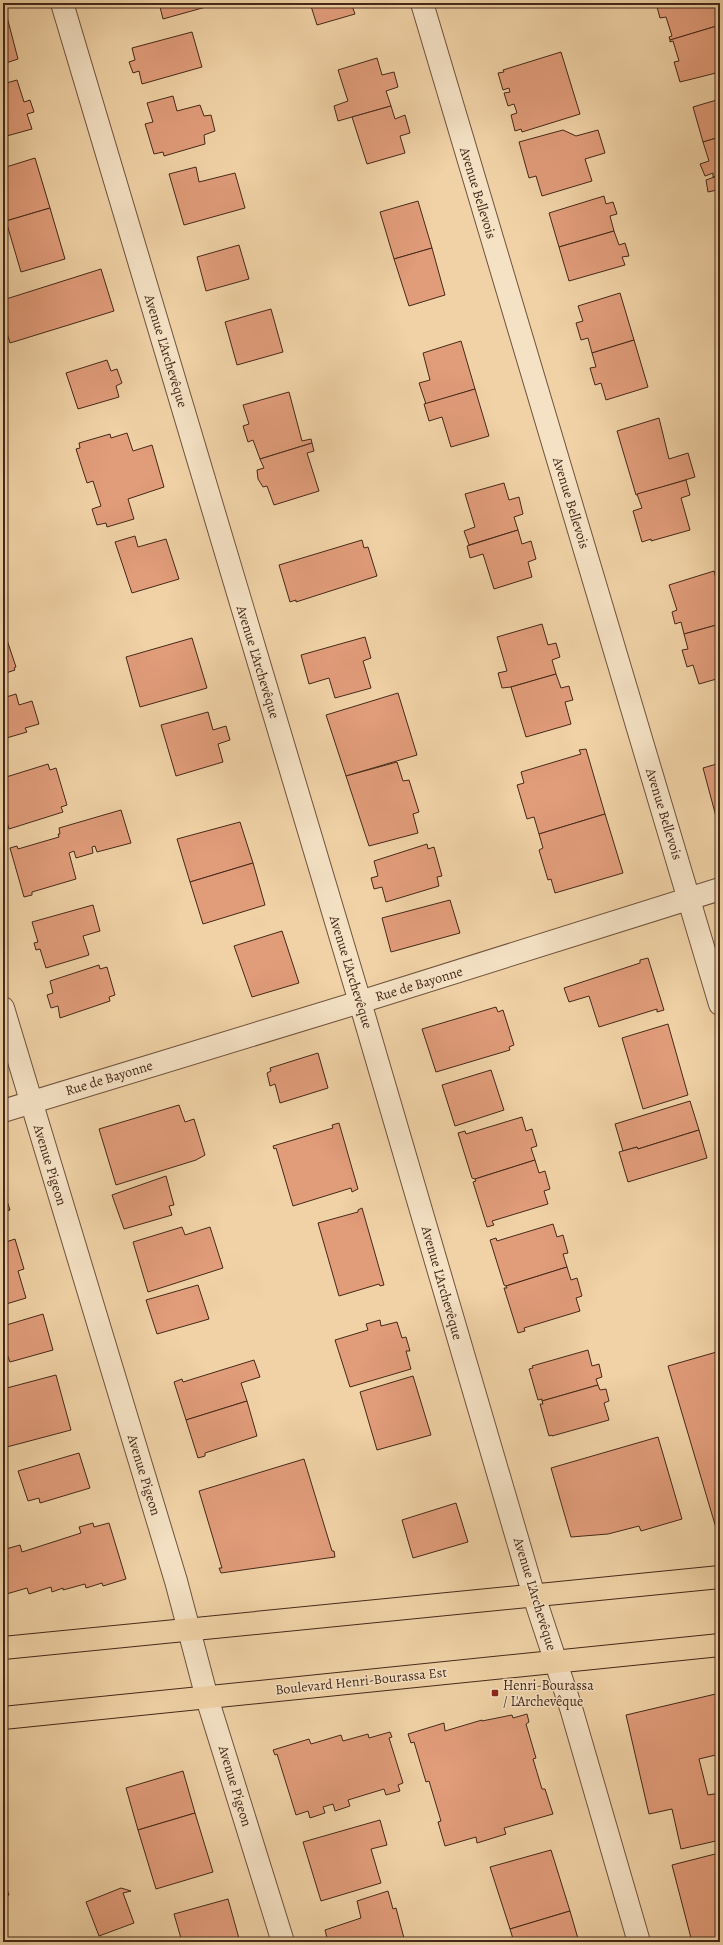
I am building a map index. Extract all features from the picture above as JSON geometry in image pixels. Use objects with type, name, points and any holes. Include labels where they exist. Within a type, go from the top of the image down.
[{"type":"main road","points":[[3,1648],[189,1628],[720,1577]]},
{"type":"main road","name":"Boulevard Henri-Bourassa Est","points":[[3,1718],[208,1698],[556,1660],[720,1645]]},
{"type":"street","name":"Avenue L'Archevêque","points":[[62,3],[360,1002],[534,1596],[556,1660],[639,1942]]},
{"type":"street","name":"Avenue Bellevois","points":[[422,3],[720,1004]]},
{"type":"street","name":"Rue de Bayonne","points":[[3,1111],[360,1002],[720,889]]},
{"type":"street","name":"Avenue Pigeon","points":[[3,1008],[176,1581],[208,1698],[283,1942]]},
{"type":"building","points":[[159,3],[220,3],[163,19]]},
{"type":"building","points":[[310,3],[351,3],[355,14],[317,25]]},
{"type":"building","points":[[656,3],[720,3],[720,25],[670,40],[669,37],[672,36],[666,17],[660,18]]},
{"type":"building","points":[[7,17],[18,59],[3,64],[3,18]]},
{"type":"building","points":[[720,25],[720,72],[680,82],[674,62],[679,61],[673,41],[670,42],[670,40]]},
{"type":"building","points":[[192,32],[202,67],[142,84],[139,71],[133,73],[129,62],[135,60],[132,48]]},
{"type":"building","points":[[561,52],[580,114],[522,132],[521,129],[515,131],[511,115],[517,113],[514,104],[508,106],[504,93],[510,92],[509,88],[503,90],[498,73],[504,72],[503,70]]},
{"type":"building","points":[[377,58],[382,75],[394,72],[398,87],[386,91],[391,106],[338,121],[334,106],[348,101],[338,70]]},
{"type":"building","points":[[17,80],[24,102],[30,100],[34,112],[27,114],[32,129],[3,137],[3,84]]},
{"type":"building","points":[[173,96],[177,111],[200,105],[204,116],[211,115],[215,131],[204,135],[205,144],[164,156],[163,152],[154,154],[145,124],[153,122],[147,103]]},
{"type":"building","points":[[720,99],[720,137],[703,142],[693,107]]},
{"type":"building","points":[[391,106],[395,119],[405,115],[410,133],[400,136],[405,153],[367,164],[352,117]]},
{"type":"building","points":[[563,130],[576,136],[598,130],[605,153],[585,159],[592,181],[542,196],[536,176],[529,178],[519,142]]},
{"type":"building","points":[[720,137],[720,175],[713,177],[713,173],[705,176],[700,164],[709,161],[703,142]]},
{"type":"building","points":[[35,158],[50,208],[6,221],[3,212],[3,168]]},
{"type":"building","points":[[196,167],[199,182],[235,173],[245,208],[184,225],[169,174]]},
{"type":"building","points":[[720,175],[720,199],[717,190],[708,192],[706,180]]},
{"type":"building","points":[[604,196],[606,204],[613,202],[617,214],[610,216],[614,231],[559,247],[549,213]]},
{"type":"building","points":[[418,201],[432,248],[394,259],[380,212]]},
{"type":"building","points":[[50,208],[65,259],[21,272],[6,221]]},
{"type":"building","points":[[614,231],[619,245],[625,243],[629,256],[622,257],[625,265],[569,281],[559,247]]},
{"type":"building","points":[[239,245],[249,279],[206,291],[197,257]]},
{"type":"building","points":[[432,248],[445,295],[409,306],[394,259]]},
{"type":"building","points":[[101,269],[114,311],[10,343],[3,320],[3,300]]},
{"type":"building","points":[[620,293],[634,340],[592,353],[588,338],[581,340],[576,323],[583,321],[578,306]]},
{"type":"building","points":[[271,309],[283,352],[237,365],[225,322]]},
{"type":"building","points":[[634,340],[648,387],[606,400],[601,383],[595,385],[590,368],[596,367],[592,353]]},
{"type":"building","points":[[461,341],[475,389],[426,404],[419,383],[430,380],[423,353]]},
{"type":"building","points":[[107,360],[111,371],[117,369],[122,383],[116,386],[119,397],[78,409],[66,373]]},
{"type":"building","points":[[475,389],[489,436],[451,447],[442,417],[429,421],[424,404]]},
{"type":"building","points":[[289,392],[302,441],[311,439],[312,443],[260,459],[253,440],[248,442],[243,426],[249,424],[243,405]]},
{"type":"building","points":[[659,418],[669,459],[688,453],[695,477],[636,495],[617,431]]},
{"type":"building","points":[[127,433],[133,451],[152,445],[164,487],[128,499],[134,519],[107,527],[106,523],[97,525],[92,509],[101,506],[93,481],[87,483],[76,449],[80,448],[79,443],[110,434],[111,438]]},
{"type":"building","points":[[312,443],[314,451],[307,453],[319,491],[274,505],[267,486],[263,487],[258,479],[257,470],[264,468],[260,459]]},
{"type":"building","points":[[686,480],[690,495],[681,498],[690,530],[651,541],[651,539],[642,542],[633,511],[642,508],[637,494]]},
{"type":"building","points":[[504,483],[509,500],[519,497],[523,514],[514,517],[518,530],[469,545],[464,531],[475,527],[465,494]]},
{"type":"building","points":[[518,530],[522,544],[531,541],[536,559],[528,562],[532,577],[494,589],[483,554],[470,558],[467,546]]},
{"type":"building","points":[[135,536],[138,547],[166,539],[179,579],[132,593],[115,542]]},
{"type":"building","points":[[362,540],[364,548],[368,547],[377,576],[296,602],[296,600],[290,602],[279,565]]},
{"type":"building","points":[[714,571],[720,592],[720,624],[684,634],[681,622],[675,624],[672,612],[677,610],[669,585]]},
{"type":"building","points":[[542,624],[548,645],[556,643],[560,657],[552,660],[556,674],[511,687],[502,688],[498,673],[507,671],[497,637]]},
{"type":"building","points":[[720,624],[720,678],[699,684],[693,665],[687,667],[682,650],[688,649],[684,634]]},
{"type":"building","points":[[3,628],[16,667],[14,668],[15,670],[3,674]]},
{"type":"building","points":[[365,637],[371,658],[363,661],[371,688],[335,698],[329,678],[309,684],[301,655]]},
{"type":"building","points":[[192,638],[207,688],[140,707],[126,657]]},
{"type":"building","points":[[556,674],[561,688],[569,686],[573,700],[565,702],[571,724],[526,737],[511,687]]},
{"type":"building","points":[[398,693],[417,755],[346,776],[326,715]]},
{"type":"building","points":[[16,694],[19,705],[32,701],[39,724],[25,728],[27,732],[3,739],[3,698]]},
{"type":"building","points":[[208,712],[213,730],[226,726],[230,740],[218,744],[223,762],[176,776],[161,725]]},
{"type":"building","points":[[586,749],[605,814],[539,834],[534,817],[527,819],[517,785],[524,783],[521,772],[581,754],[579,750]]},
{"type":"building","points":[[397,762],[403,781],[409,780],[419,812],[413,814],[418,833],[369,846],[346,776]]},
{"type":"building","points":[[720,763],[720,830],[717,831],[716,825],[718,824],[703,768]]},
{"type":"building","points":[[48,764],[50,770],[56,768],[67,805],[61,807],[63,812],[9,829],[3,808],[3,778]]},
{"type":"building","points":[[121,810],[131,843],[97,852],[95,846],[92,847],[93,853],[76,858],[74,851],[69,853],[76,879],[32,892],[32,895],[24,897],[10,848],[17,846],[18,849],[59,837],[59,828]]},
{"type":"building","points":[[605,814],[623,873],[555,893],[551,879],[548,880],[539,850],[543,848],[539,834]]},
{"type":"building","points":[[240,822],[253,863],[190,882],[177,839]]},
{"type":"building","points":[[427,844],[428,849],[434,847],[442,876],[437,877],[439,886],[386,902],[382,887],[374,889],[371,878],[378,876],[374,861]]},
{"type":"building","points":[[253,863],[265,905],[203,924],[190,882]]},
{"type":"building","points":[[450,900],[460,933],[391,952],[382,918]]},
{"type":"building","points":[[93,905],[100,931],[83,936],[89,955],[46,968],[40,949],[36,950],[34,943],[38,942],[32,922]]},
{"type":"building","points":[[282,931],[299,983],[252,997],[234,946]]},
{"type":"building","points":[[648,958],[664,1010],[657,1012],[657,1009],[599,1027],[589,996],[569,1002],[564,988],[640,963],[640,960]]},
{"type":"building","points":[[99,965],[100,969],[107,967],[115,995],[109,997],[110,1001],[60,1018],[58,1006],[51,1008],[47,995],[53,993],[50,981]]},
{"type":"building","points":[[496,1007],[498,1012],[503,1010],[514,1045],[509,1047],[510,1050],[436,1072],[422,1029]]},
{"type":"building","points":[[668,1024],[688,1095],[643,1109],[622,1038]]},
{"type":"building","points":[[318,1053],[328,1088],[280,1103],[275,1084],[270,1086],[267,1073],[271,1071],[270,1068]]},
{"type":"building","points":[[491,1070],[504,1110],[455,1126],[442,1085]]},
{"type":"building","points":[[690,1101],[699,1130],[638,1149],[637,1147],[623,1151],[615,1124]]},
{"type":"building","points":[[179,1105],[185,1122],[194,1119],[205,1155],[196,1160],[116,1185],[99,1129]]},
{"type":"building","points":[[522,1117],[526,1131],[532,1129],[537,1146],[531,1148],[535,1160],[475,1179],[472,1178],[458,1133],[465,1131],[466,1134]]},
{"type":"building","points":[[339,1123],[358,1189],[352,1192],[351,1188],[293,1206],[276,1148],[274,1149],[273,1146],[333,1128],[332,1125]]},
{"type":"building","points":[[699,1130],[707,1158],[628,1182],[619,1152],[637,1147],[638,1149]]},
{"type":"building","points":[[535,1160],[539,1173],[545,1171],[550,1189],[544,1191],[548,1204],[492,1221],[494,1225],[487,1227],[473,1182],[476,1181],[475,1179]]},
{"type":"building","points":[[166,1176],[174,1205],[169,1206],[172,1215],[124,1229],[112,1195]]},
{"type":"building","points":[[3,1189],[10,1210],[3,1212]]},
{"type":"building","points":[[362,1208],[384,1285],[380,1286],[379,1284],[339,1296],[318,1223],[358,1212],[358,1210]]},
{"type":"building","points":[[553,1224],[557,1237],[563,1235],[568,1253],[563,1254],[567,1267],[506,1286],[504,1285],[490,1240],[496,1238],[497,1241]]},
{"type":"building","points":[[182,1227],[185,1235],[210,1227],[223,1268],[148,1292],[133,1242]]},
{"type":"building","points":[[15,1239],[24,1269],[18,1271],[26,1298],[3,1305],[3,1243]]},
{"type":"building","points":[[567,1267],[571,1280],[577,1278],[582,1296],[576,1298],[580,1311],[524,1328],[525,1331],[518,1333],[504,1288],[507,1288],[506,1286]]},
{"type":"building","points":[[198,1285],[209,1319],[157,1334],[146,1300]]},
{"type":"building","points":[[43,1314],[53,1350],[10,1362],[3,1344],[3,1326]]},
{"type":"building","points":[[380,1320],[381,1326],[397,1322],[402,1338],[406,1337],[410,1351],[406,1351],[411,1369],[350,1387],[335,1340],[368,1330],[366,1324]]},
{"type":"building","points":[[588,1350],[592,1366],[599,1364],[602,1377],[596,1379],[598,1385],[542,1401],[542,1399],[538,1400],[529,1369],[533,1368],[532,1366]]},
{"type":"building","points":[[720,1351],[720,1527],[716,1528],[668,1366]]},
{"type":"building","points":[[254,1360],[260,1377],[241,1383],[247,1401],[186,1420],[174,1382],[182,1379],[183,1382]]},
{"type":"building","points":[[56,1375],[71,1430],[3,1448],[3,1389]]},
{"type":"building","points":[[413,1376],[431,1435],[377,1450],[360,1392]]},
{"type":"building","points":[[598,1385],[600,1390],[606,1389],[609,1401],[604,1403],[609,1420],[549,1436],[540,1404],[543,1404],[542,1401]]},
{"type":"building","points":[[247,1401],[257,1436],[205,1453],[205,1456],[198,1458],[186,1420]]},
{"type":"building","points":[[658,1437],[682,1519],[641,1531],[639,1526],[608,1534],[571,1537],[551,1468]]},
{"type":"building","points":[[79,1453],[90,1488],[40,1503],[39,1498],[28,1501],[18,1471]]},
{"type":"building","points":[[304,1459],[335,1557],[221,1573],[219,1568],[222,1568],[199,1491]]},
{"type":"building","points":[[456,1503],[468,1542],[413,1558],[402,1520]]},
{"type":"building","points":[[93,1523],[94,1527],[109,1523],[126,1579],[103,1586],[102,1583],[86,1588],[85,1584],[63,1590],[63,1588],[52,1592],[51,1587],[29,1594],[27,1588],[3,1595],[3,1557],[8,1556],[6,1549],[20,1545],[22,1552],[81,1533],[79,1527]]},
{"type":"building","points":[[720,1693],[720,1754],[699,1759],[708,1795],[720,1793],[720,1840],[681,1849],[672,1809],[649,1814],[626,1715]]},
{"type":"building","points":[[527,1714],[529,1722],[526,1724],[536,1758],[533,1759],[542,1789],[545,1789],[553,1814],[504,1828],[506,1834],[477,1843],[476,1837],[445,1846],[438,1822],[441,1821],[429,1781],[426,1782],[414,1742],[411,1743],[408,1734],[444,1723],[445,1731],[482,1720],[512,1715],[513,1718]]},
{"type":"building","points":[[390,1732],[392,1737],[389,1738],[403,1783],[398,1785],[400,1791],[386,1795],[384,1789],[348,1800],[350,1806],[335,1811],[333,1804],[323,1807],[325,1813],[310,1818],[308,1811],[296,1815],[277,1754],[275,1755],[273,1750],[309,1739],[311,1744],[341,1735],[343,1741],[368,1734],[369,1738]]},
{"type":"building","points":[[183,1771],[195,1813],[138,1830],[126,1788]]},
{"type":"building","points":[[195,1813],[213,1872],[156,1889],[138,1830]]},
{"type":"building","points":[[380,1820],[387,1845],[371,1849],[381,1883],[321,1901],[303,1842]]},
{"type":"building","points":[[551,1850],[570,1911],[510,1929],[490,1867]]},
{"type":"building","points":[[719,1853],[720,1942],[692,1942],[672,1865]]},
{"type":"building","points":[[3,1877],[9,1895],[3,1897]]},
{"type":"building","points":[[121,1888],[131,1891],[123,1893],[134,1923],[99,1936],[86,1902]]},
{"type":"building","points":[[388,1891],[393,1909],[396,1908],[405,1942],[328,1942],[325,1930],[361,1918],[357,1901]]},
{"type":"building","points":[[228,1899],[240,1942],[182,1942],[174,1914]]},
{"type":"building","points":[[570,1911],[579,1942],[514,1942],[510,1929]]},
{"type":"place","name":"Henri-Bourassa / L'Archevêque","points":[[495,1693]]}]
